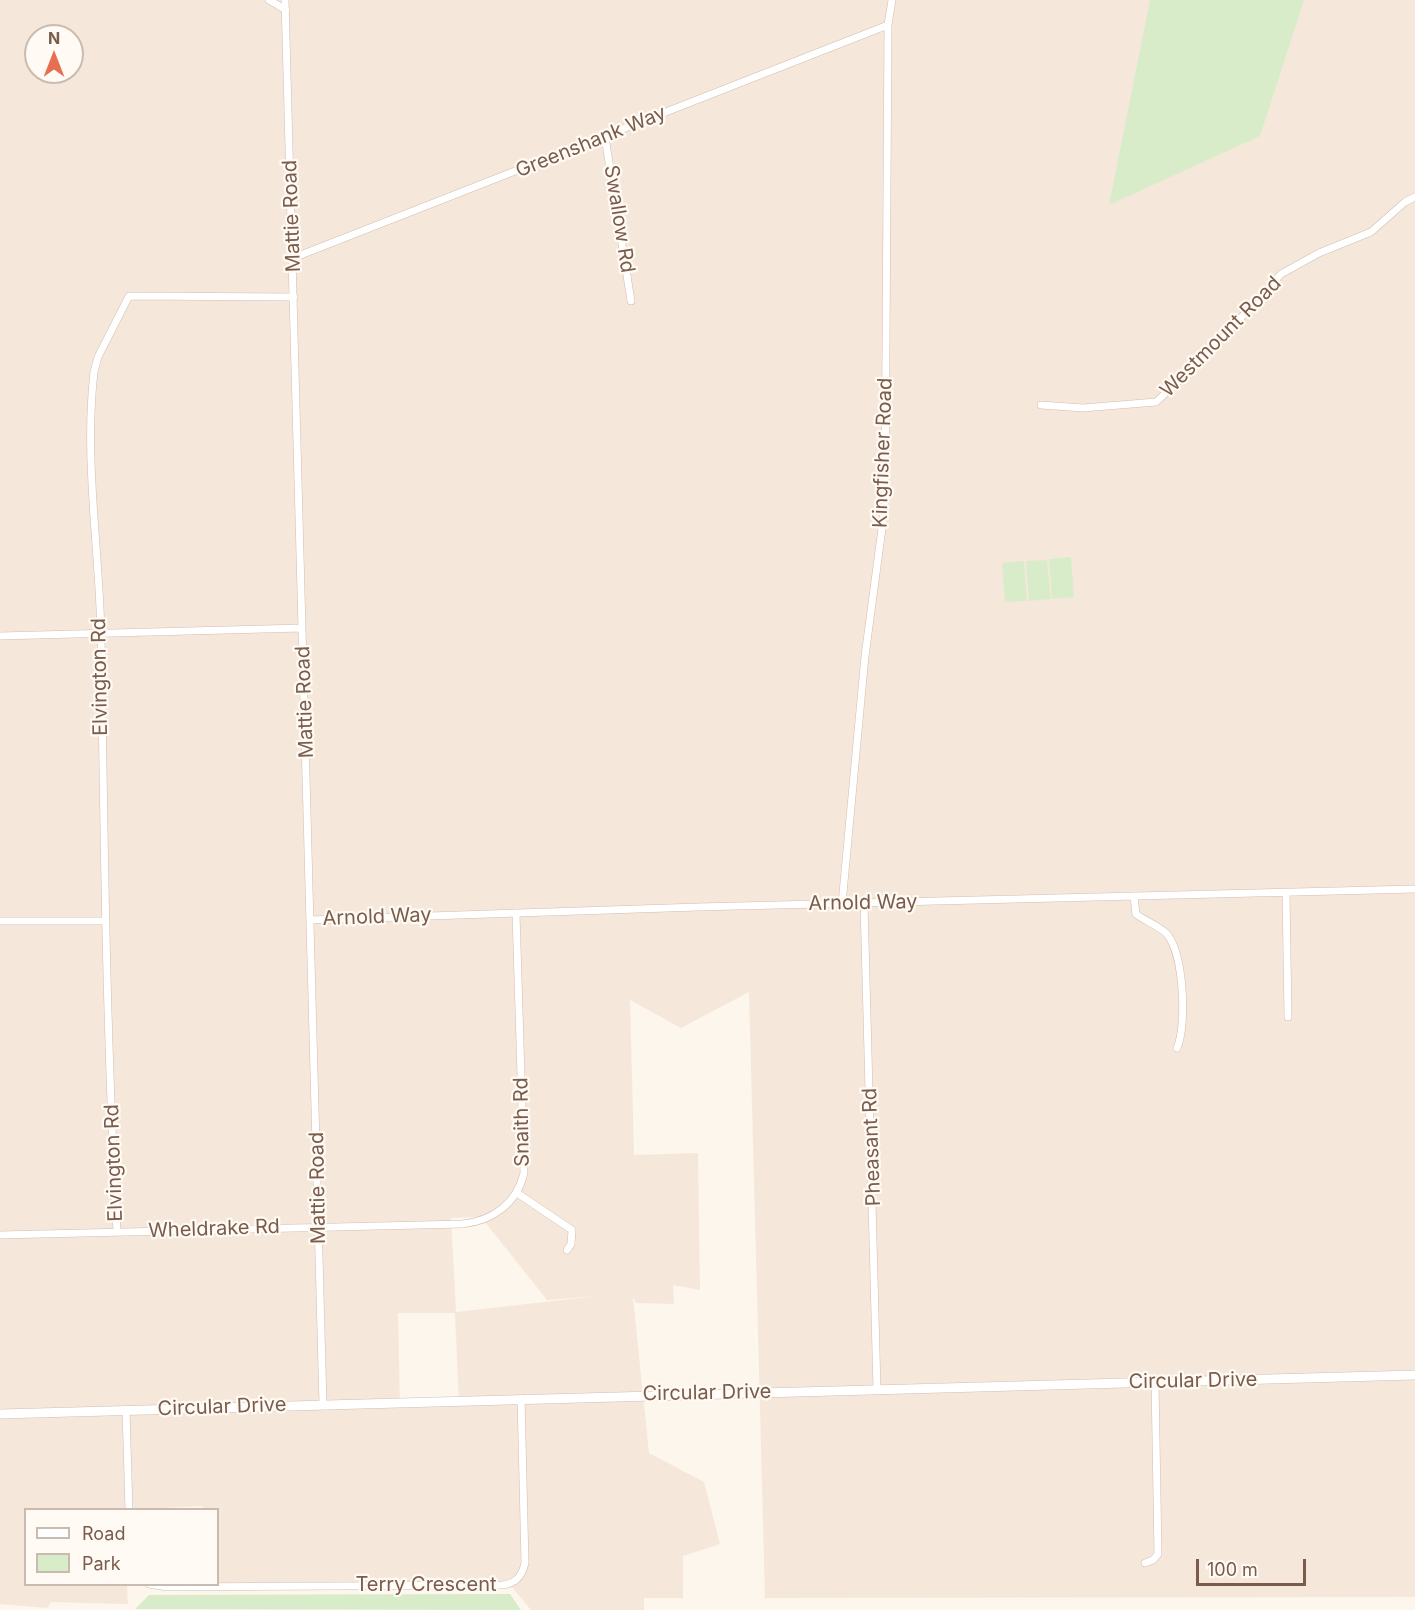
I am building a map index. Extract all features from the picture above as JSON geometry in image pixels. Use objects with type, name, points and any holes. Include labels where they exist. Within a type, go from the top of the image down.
[{"type":"street","points":[[269,0],[286,9]]},
{"type":"street","name":"Mattie Road","points":[[285,0],[323,1404]]},
{"type":"street","name":"Kingfisher Road","points":[[842,904],[865,656],[885,498],[888,25],[892,0]]},
{"type":"street","name":"Greenshank Way","points":[[293,258],[888,25]]},
{"type":"street","name":"Swallow Rd","points":[[605,137],[632,301]]},
{"type":"street","name":"Westmount Road","points":[[1041,405],[1083,408],[1156,402],[1208,355],[1281,274],[1318,253],[1371,232],[1405,202],[1415,197]]},
{"type":"street","name":"Elvington Rd","points":[[117,1232],[106,921],[101,634],[92,467],[92,386],[98,357],[129,296],[294,297]]},
{"type":"street","points":[[0,636],[302,628]]},
{"type":"street","name":"Arnold Way","points":[[310,920],[1415,889]]},
{"type":"street","points":[[1286,892],[1288,1017]]},
{"type":"street","points":[[1134,896],[1136,914],[1165,932],[1171,941],[1178,962],[1182,1036],[1177,1048]]},
{"type":"street","name":"Pheasant Rd","points":[[864,904],[877,1389]]},
{"type":"street","name":"Snaith Rd","points":[[319,1227],[477,1222],[496,1213],[517,1193],[524,1173],[516,913]]},
{"type":"street","points":[[0,921],[106,921]]},
{"type":"street","points":[[517,1193],[572,1230],[571,1244],[567,1250]]},
{"type":"street","name":"Wheldrake Rd","points":[[0,1235],[319,1227]]},
{"type":"street","name":"Circular Drive","points":[[0,1414],[1415,1375]]},
{"type":"street","points":[[1145,1563],[1153,1560],[1158,1554],[1155,1381]]},
{"type":"street","name":"Terry Crescent","points":[[169,1586],[502,1585],[513,1583],[521,1574],[525,1563],[521,1398]]},
{"type":"street","points":[[126,1410],[129,1508]]},
{"type":"shaded area","points":[[0,0],[1415,0],[1415,1597],[765,1598],[749,992],[681,1028],[630,1000],[634,1155],[698,1153],[700,1290],[673,1285],[674,1304],[636,1303],[633,1297],[649,1453],[704,1482],[720,1544],[683,1556],[683,1598],[644,1598],[644,1610],[531,1610],[507,1581],[219,1583],[219,1508],[203,1508],[203,1506],[24,1508],[24,1586],[127,1586],[128,1604],[51,1602],[47,1608],[0,1604]],"holes":[[[481,1217],[547,1300],[597,1296],[456,1312],[451,1218]],[[398,1313],[455,1313],[459,1405],[400,1407]]]},
{"type":"green space","points":[[1150,0],[1304,0],[1260,136],[1109,205]]},
{"type":"green space","points":[[1071,557],[1074,597],[1052,599],[1049,559]]},
{"type":"green space","points":[[1047,560],[1051,599],[1029,601],[1026,561]]},
{"type":"green space","points":[[1024,561],[1027,601],[1005,602],[1002,563]]},
{"type":"green space","points":[[510,1594],[521,1610],[135,1609],[149,1595]]}]
